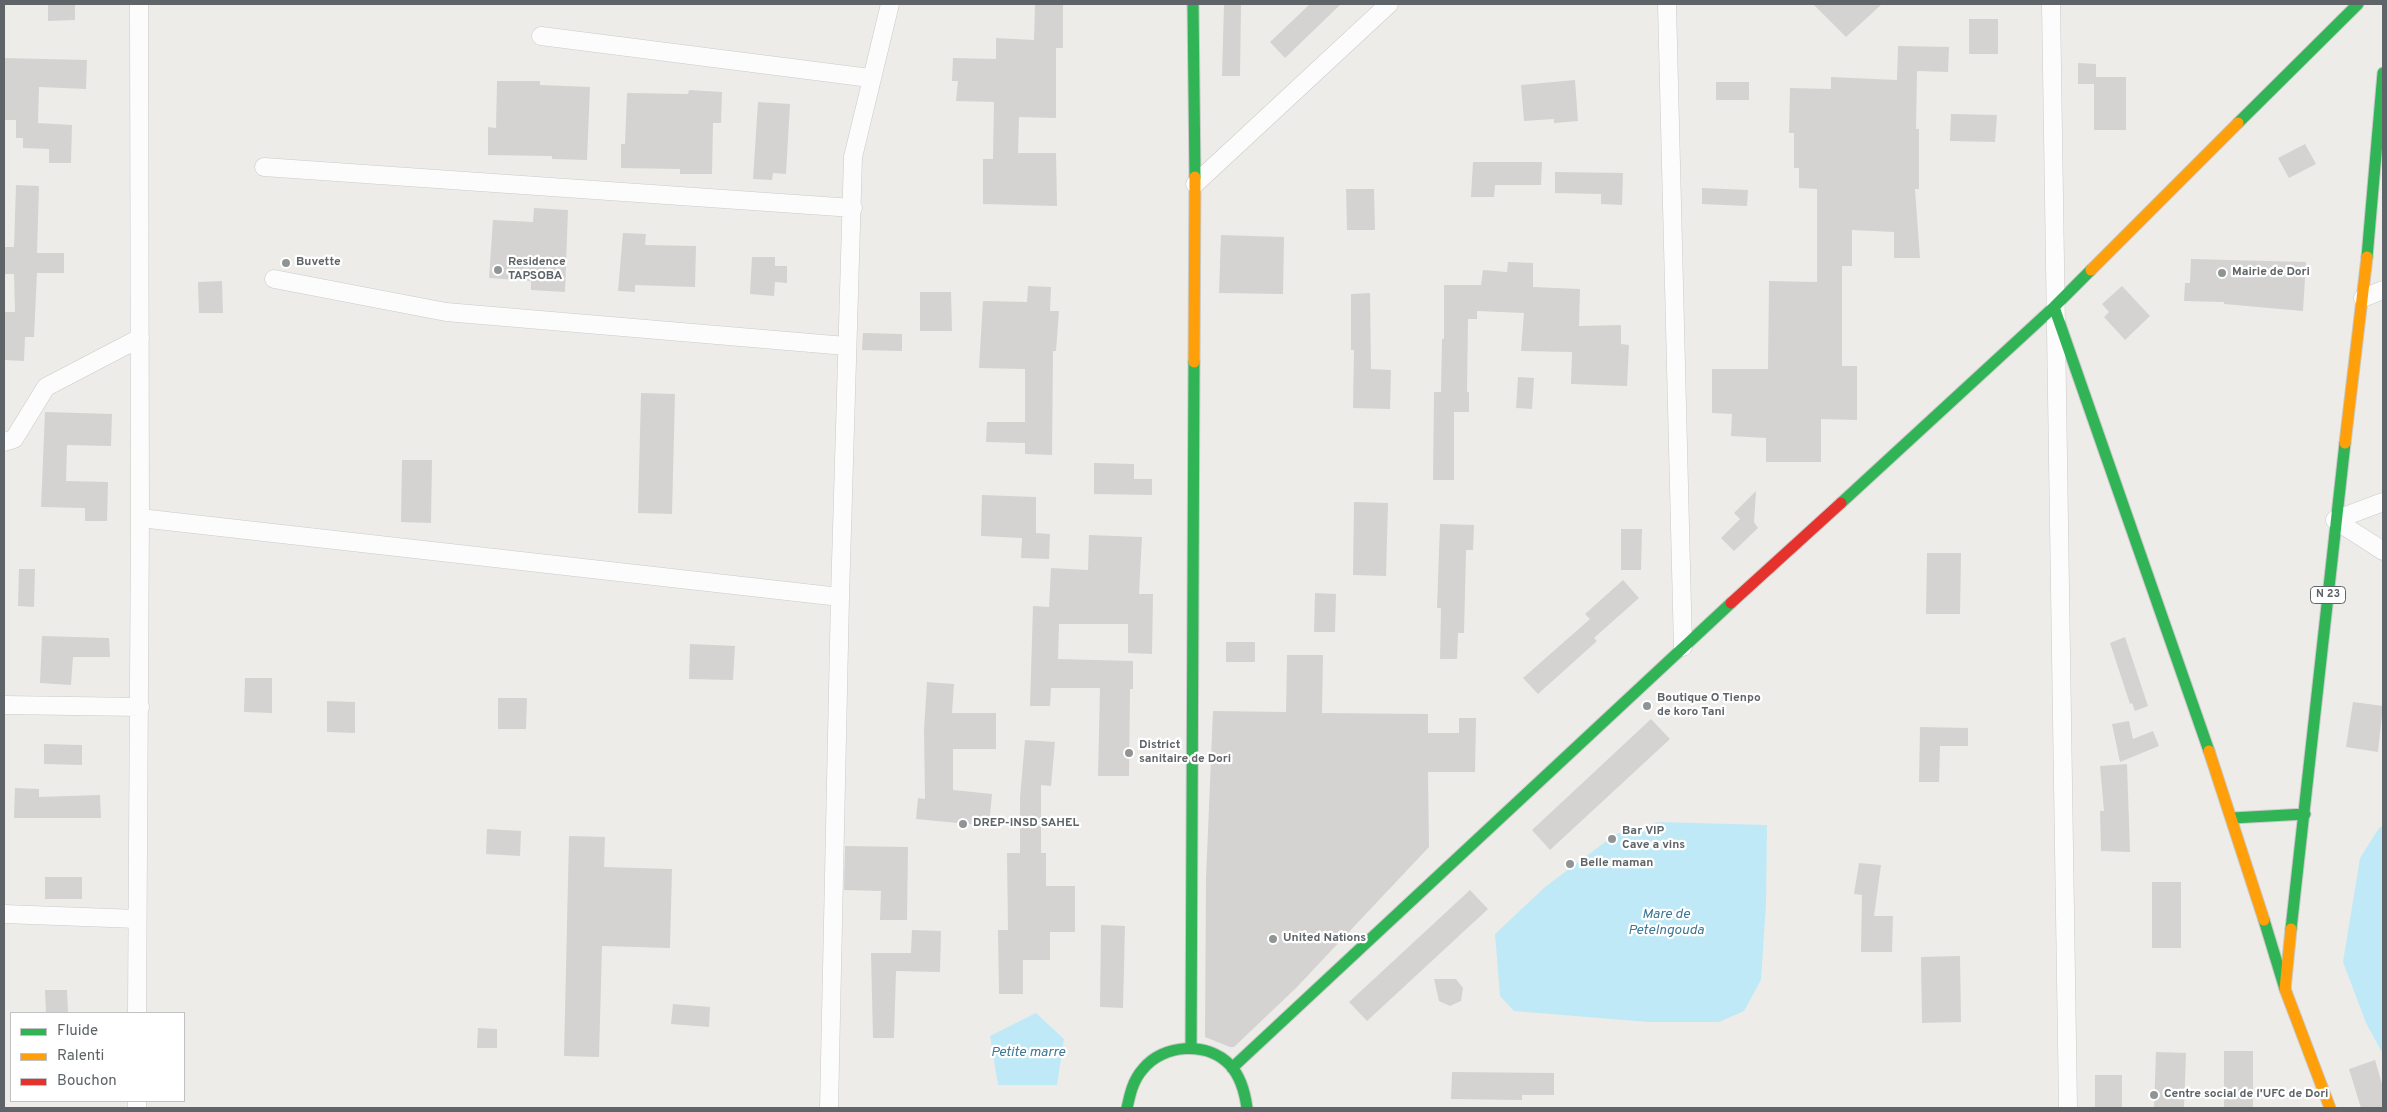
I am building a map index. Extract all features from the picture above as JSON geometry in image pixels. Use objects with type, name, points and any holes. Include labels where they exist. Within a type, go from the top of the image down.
[{"type":"main road","points":[[1191,1048],[1195,184],[1193,4]]},
{"type":"main road","points":[[1232,1068],[1683,647],[2054,307],[2358,4]]},
{"type":"main road","name":"N 23","points":[[2330,1108],[2285,989],[2335,520],[2363,298],[2383,73]]},
{"type":"main road","points":[[2054,307],[2232,818],[2285,989]]},
{"type":"main road","points":[[2232,818],[2305,814]]},
{"type":"main road","points":[[1127,1108],[1129,1092],[1138,1073],[1152,1059],[1170,1050],[1191,1048],[1214,1054],[1232,1068],[1244,1088],[1248,1108]]},
{"type":"street","points":[[138,1012],[140,4]]},
{"type":"street","points":[[829,1108],[846,346],[853,158],[870,78],[890,4]]},
{"type":"street","points":[[1195,184],[1389,4]]},
{"type":"street","points":[[1667,4],[1683,647]]},
{"type":"street","points":[[2051,4],[2054,307],[2061,590],[2068,1108]]},
{"type":"street","points":[[541,36],[870,78]]},
{"type":"street","points":[[264,167],[852,208]]},
{"type":"street","points":[[274,279],[446,312],[846,346]]},
{"type":"street","points":[[2363,298],[2383,290]]},
{"type":"street","points":[[4,442],[14,439],[46,387],[140,338]]},
{"type":"street","points":[[2335,520],[2383,502]]},
{"type":"street","points":[[140,518],[840,597]]},
{"type":"street","points":[[2335,520],[2383,551]]},
{"type":"street","points":[[4,705],[140,707]]},
{"type":"street","points":[[4,914],[138,919]]},
{"type":"water","name":"Mare de Petelngouda","points":[[1658,822],[1767,825],[1766,904],[1761,980],[1744,1011],[1719,1022],[1648,1022],[1514,1011],[1500,996],[1495,934],[1545,887],[1616,834]]},
{"type":"water","points":[[2383,826],[2383,1054],[2366,1023],[2343,962],[2360,858],[2379,828]]},
{"type":"water","name":"Petite marre","points":[[1036,1013],[1064,1039],[1057,1085],[998,1085],[990,1036]]},
{"type":"building","points":[[48,4],[75,4],[75,20],[48,21]]},
{"type":"building","points":[[1035,4],[1063,4],[1063,48],[1056,48],[1056,118],[1019,117],[1018,153],[1056,153],[1057,206],[983,204],[983,159],[993,159],[994,102],[956,101],[958,81],[952,81],[953,58],[996,59],[996,38],[1034,40]]},
{"type":"building","points":[[1310,4],[1341,4],[1285,58],[1270,42]]},
{"type":"building","points":[[1813,4],[1882,4],[1846,37]]},
{"type":"building","points":[[1224,5],[1241,5],[1240,76],[1222,76]]},
{"type":"building","points":[[1969,19],[1998,19],[1998,54],[1969,54]]},
{"type":"building","points":[[1898,46],[1949,47],[1948,72],[1917,71],[1916,129],[1919,129],[1919,189],[1915,189],[1920,258],[1894,258],[1894,232],[1852,230],[1852,266],[1842,266],[1842,366],[1857,366],[1857,420],[1821,419],[1821,462],[1766,462],[1766,438],[1731,436],[1732,414],[1712,413],[1712,369],[1768,369],[1769,281],[1817,282],[1817,189],[1799,188],[1799,168],[1794,168],[1794,133],[1789,133],[1790,88],[1831,89],[1831,77],[1897,80]]},
{"type":"building","points":[[4,58],[87,60],[86,89],[39,87],[38,123],[72,125],[71,163],[49,163],[49,149],[23,148],[23,138],[16,138],[16,120],[4,120]]},
{"type":"building","points":[[2078,63],[2096,64],[2096,77],[2126,77],[2126,130],[2094,130],[2094,84],[2078,84]]},
{"type":"building","points":[[1575,80],[1578,121],[1554,123],[1554,119],[1524,121],[1521,85]]},
{"type":"building","points":[[497,81],[540,81],[540,85],[590,87],[587,160],[552,159],[552,156],[488,155],[488,127],[496,128]]},
{"type":"building","points":[[1716,82],[1749,82],[1749,100],[1716,100]]},
{"type":"building","points":[[689,90],[722,92],[721,123],[713,123],[712,174],[680,174],[680,169],[621,168],[621,144],[625,144],[627,93],[688,94]]},
{"type":"building","points":[[758,102],[790,104],[786,174],[773,173],[772,180],[753,179]]},
{"type":"building","points":[[1951,114],[1997,115],[1995,142],[1950,141]]},
{"type":"building","points":[[2305,144],[2316,164],[2289,178],[2278,158]]},
{"type":"building","points":[[1473,162],[1542,162],[1541,185],[1495,185],[1494,197],[1471,197]]},
{"type":"building","points":[[1555,172],[1623,173],[1622,205],[1601,204],[1601,194],[1555,193]]},
{"type":"building","points":[[16,185],[39,186],[37,253],[64,253],[64,273],[37,273],[34,337],[25,337],[24,361],[4,360],[4,312],[15,312],[14,274],[4,274],[4,247],[14,247]]},
{"type":"building","points":[[1702,188],[1748,190],[1747,206],[1702,204]]},
{"type":"building","points":[[1346,189],[1374,189],[1375,230],[1347,230]]},
{"type":"building","points":[[534,208],[568,210],[565,292],[531,290],[531,281],[489,278],[493,220],[533,222]]},
{"type":"building","points":[[623,233],[646,234],[645,245],[696,246],[695,287],[635,285],[635,292],[618,291]]},
{"type":"building","points":[[1221,235],[1284,237],[1283,294],[1219,293]]},
{"type":"building","points":[[752,257],[775,257],[775,266],[787,266],[787,283],[775,282],[774,296],[750,294]]},
{"type":"building","points":[[2191,259],[2306,262],[2303,311],[2224,304],[2224,302],[2184,301],[2185,283],[2190,283]]},
{"type":"building","points":[[1508,262],[1533,263],[1533,287],[1580,289],[1579,326],[1621,325],[1621,344],[1629,345],[1627,386],[1571,384],[1572,352],[1521,351],[1524,313],[1477,311],[1477,319],[1468,319],[1467,392],[1469,392],[1469,412],[1454,412],[1454,480],[1433,480],[1434,392],[1441,392],[1442,339],[1444,339],[1444,285],[1481,285],[1483,270],[1507,272]]},
{"type":"building","points":[[222,281],[223,313],[199,313],[198,282]]},
{"type":"building","points":[[1028,286],[1051,287],[1050,311],[1059,311],[1056,351],[1053,351],[1052,455],[1025,454],[1025,443],[986,442],[987,422],[1025,422],[1025,369],[979,368],[983,301],[1027,302]]},
{"type":"building","points":[[2122,286],[2150,316],[2125,340],[2104,317],[2109,312],[2102,304]]},
{"type":"building","points":[[920,292],[951,292],[952,331],[920,331]]},
{"type":"building","points":[[1370,293],[1371,369],[1391,370],[1390,409],[1353,408],[1354,350],[1351,350],[1351,294]]},
{"type":"building","points":[[863,333],[902,334],[902,351],[862,350]]},
{"type":"building","points":[[1518,377],[1534,378],[1532,409],[1516,408]]},
{"type":"building","points":[[641,393],[675,394],[672,514],[638,513]]},
{"type":"building","points":[[45,412],[112,414],[111,446],[67,445],[66,481],[108,482],[107,521],[85,521],[85,508],[41,507]]},
{"type":"building","points":[[402,460],[432,460],[431,523],[401,522]]},
{"type":"building","points":[[1094,463],[1134,464],[1134,479],[1152,479],[1152,495],[1094,494]]},
{"type":"building","points":[[1756,491],[1754,522],[1758,528],[1734,551],[1721,538],[1740,519],[1734,513]]},
{"type":"building","points":[[982,495],[1036,497],[1036,533],[1050,534],[1049,559],[1021,558],[1022,538],[981,536]]},
{"type":"building","points":[[1354,502],[1388,503],[1386,576],[1353,575]]},
{"type":"building","points":[[1440,524],[1474,525],[1473,550],[1466,550],[1464,633],[1458,633],[1457,659],[1440,659],[1441,608],[1437,608]]},
{"type":"building","points":[[1621,529],[1642,529],[1641,570],[1621,570]]},
{"type":"building","points":[[1089,535],[1142,537],[1139,594],[1153,594],[1152,654],[1128,653],[1128,624],[1059,624],[1058,659],[1133,661],[1133,689],[1130,689],[1129,776],[1098,776],[1100,688],[1051,688],[1050,706],[1030,706],[1033,606],[1049,607],[1051,568],[1088,570]]},
{"type":"building","points":[[1927,553],[1961,553],[1960,614],[1926,614]]},
{"type":"building","points":[[19,569],[35,569],[34,607],[18,606]]},
{"type":"building","points":[[1623,580],[1639,598],[1594,638],[1597,641],[1538,694],[1523,678],[1590,619],[1585,614]]},
{"type":"building","points":[[1315,593],[1336,594],[1335,632],[1314,632]]},
{"type":"building","points":[[42,636],[109,638],[110,657],[73,657],[71,685],[40,683]]},
{"type":"building","points":[[2125,637],[2148,706],[2135,711],[2132,703],[2130,704],[2110,643]]},
{"type":"building","points":[[1226,642],[1255,642],[1255,662],[1226,662]]},
{"type":"building","points":[[690,644],[735,646],[733,680],[689,679]]},
{"type":"building","name":"United Nations","points":[[1287,655],[1323,655],[1322,713],[1428,714],[1428,733],[1459,733],[1459,718],[1476,718],[1475,772],[1428,772],[1429,847],[1296,988],[1234,1047],[1230,1047],[1205,1037],[1206,878],[1213,711],[1286,712]]},
{"type":"building","points":[[245,678],[272,678],[272,713],[244,712]]},
{"type":"building","points":[[927,682],[954,684],[952,713],[996,713],[996,749],[953,749],[953,790],[992,794],[989,826],[916,819],[918,798],[925,799],[924,730]]},
{"type":"building","points":[[498,698],[527,698],[526,729],[498,729]]},
{"type":"building","points":[[327,701],[355,702],[355,733],[327,732]]},
{"type":"building","points":[[2353,702],[2383,706],[2378,752],[2346,747]]},
{"type":"building","points":[[1651,719],[1670,739],[1550,850],[1532,830]]},
{"type":"building","points":[[2129,721],[2133,739],[2153,731],[2159,746],[2120,762],[2112,724]]},
{"type":"building","points":[[1920,727],[1968,728],[1968,746],[1940,746],[1939,782],[1919,782]]},
{"type":"building","points":[[1025,740],[1055,742],[1051,786],[1041,785],[1041,853],[1046,853],[1046,886],[1075,886],[1075,932],[1050,932],[1050,960],[1023,960],[1023,994],[999,994],[998,930],[1008,930],[1007,853],[1020,853],[1020,798]]},
{"type":"building","points":[[44,744],[82,745],[82,765],[44,764]]},
{"type":"building","points":[[2127,764],[2130,852],[2101,851],[2100,811],[2104,811],[2100,766]]},
{"type":"building","points":[[15,788],[39,789],[39,797],[100,795],[101,818],[14,818]]},
{"type":"building","points":[[487,829],[521,831],[520,856],[486,854]]},
{"type":"building","points":[[569,836],[605,837],[604,867],[672,869],[670,948],[602,946],[599,1057],[564,1056]]},
{"type":"building","points":[[845,846],[908,847],[907,920],[880,920],[881,891],[844,890]]},
{"type":"building","points":[[1859,863],[1881,865],[1874,916],[1893,916],[1892,952],[1861,952],[1862,895],[1854,894]]},
{"type":"building","points":[[45,877],[82,877],[82,899],[45,899]]},
{"type":"building","points":[[2152,882],[2181,882],[2181,948],[2152,948]]},
{"type":"building","points":[[1470,890],[1488,909],[1367,1021],[1349,1002]]},
{"type":"building","points":[[1101,925],[1125,926],[1123,1008],[1100,1007]]},
{"type":"building","points":[[912,930],[941,931],[940,972],[896,971],[894,1038],[873,1038],[871,953],[911,953]]},
{"type":"building","points":[[1960,956],[1961,1022],[1922,1023],[1921,957]]},
{"type":"building","points":[[1434,979],[1456,979],[1463,988],[1461,1001],[1450,1006],[1439,1001]]},
{"type":"building","points":[[45,990],[67,990],[68,1012],[46,1012]]},
{"type":"building","points":[[673,1004],[710,1007],[709,1027],[671,1024]]},
{"type":"building","points":[[478,1028],[497,1029],[497,1048],[477,1048]]},
{"type":"building","points":[[2224,1051],[2253,1051],[2253,1108],[2224,1108]]},
{"type":"building","points":[[2156,1052],[2186,1053],[2184,1108],[2154,1108]]},
{"type":"building","points":[[2375,1060],[2383,1087],[2383,1108],[2361,1108],[2349,1069]]},
{"type":"building","points":[[1452,1072],[1554,1073],[1554,1095],[1522,1095],[1522,1100],[1451,1099]]},
{"type":"building","points":[[2095,1075],[2122,1075],[2122,1108],[2095,1108]]},
{"type":"traffic: fast","points":[[1193,4],[1195,177]]},
{"type":"traffic: fast","points":[[2238,123],[2358,4]]},
{"type":"traffic: fast","points":[[2367,257],[2383,73]]},
{"type":"traffic: fast","points":[[1841,503],[2054,307],[2091,270]]},
{"type":"traffic: fast","points":[[2054,307],[2209,751]]},
{"type":"traffic: fast","points":[[1191,1048],[1194,362]]},
{"type":"traffic: fast","points":[[2291,929],[2345,443]]},
{"type":"traffic: fast","points":[[1232,1068],[1731,603]]},
{"type":"traffic: fast","points":[[2232,818],[2305,814]]},
{"type":"traffic: fast","points":[[2264,920],[2285,989]]},
{"type":"traffic: fast","points":[[1127,1108],[1134,1082],[1143,1069],[1162,1054],[1173,1050],[1185,1049],[1198,1049],[1210,1052],[1230,1065],[1242,1085],[1247,1108]]},
{"type":"traffic: slow","points":[[2091,270],[2238,123]]},
{"type":"traffic: slow","points":[[1194,362],[1195,177]]},
{"type":"traffic: slow","points":[[2345,443],[2367,257]]},
{"type":"traffic: slow","points":[[2209,751],[2264,920]]},
{"type":"traffic: slow","points":[[2291,929],[2285,989],[2330,1108]]},
{"type":"traffic: jam","points":[[1731,603],[1841,503]]},
{"type":"place","name":"Buvette","points":[[286,263]]},
{"type":"place","name":"Residence TAPSOBA","points":[[498,270]]},
{"type":"place","name":"Mairie de Dori","points":[[2222,273]]},
{"type":"place","name":"Boutique O Tienpo de koro Tani","points":[[1647,706]]},
{"type":"place","name":"District sanitaire de Dori","points":[[1129,753]]},
{"type":"place","name":"DREP-INSD SAHEL","points":[[963,824]]},
{"type":"place","name":"Bar VIP Cave a vins","points":[[1612,839]]},
{"type":"place","name":"Belle maman","points":[[1570,864]]},
{"type":"place","name":"United Nations","points":[[1273,939]]},
{"type":"place","name":"Centre social de l'UFC de Dori","points":[[2154,1095]]}]
